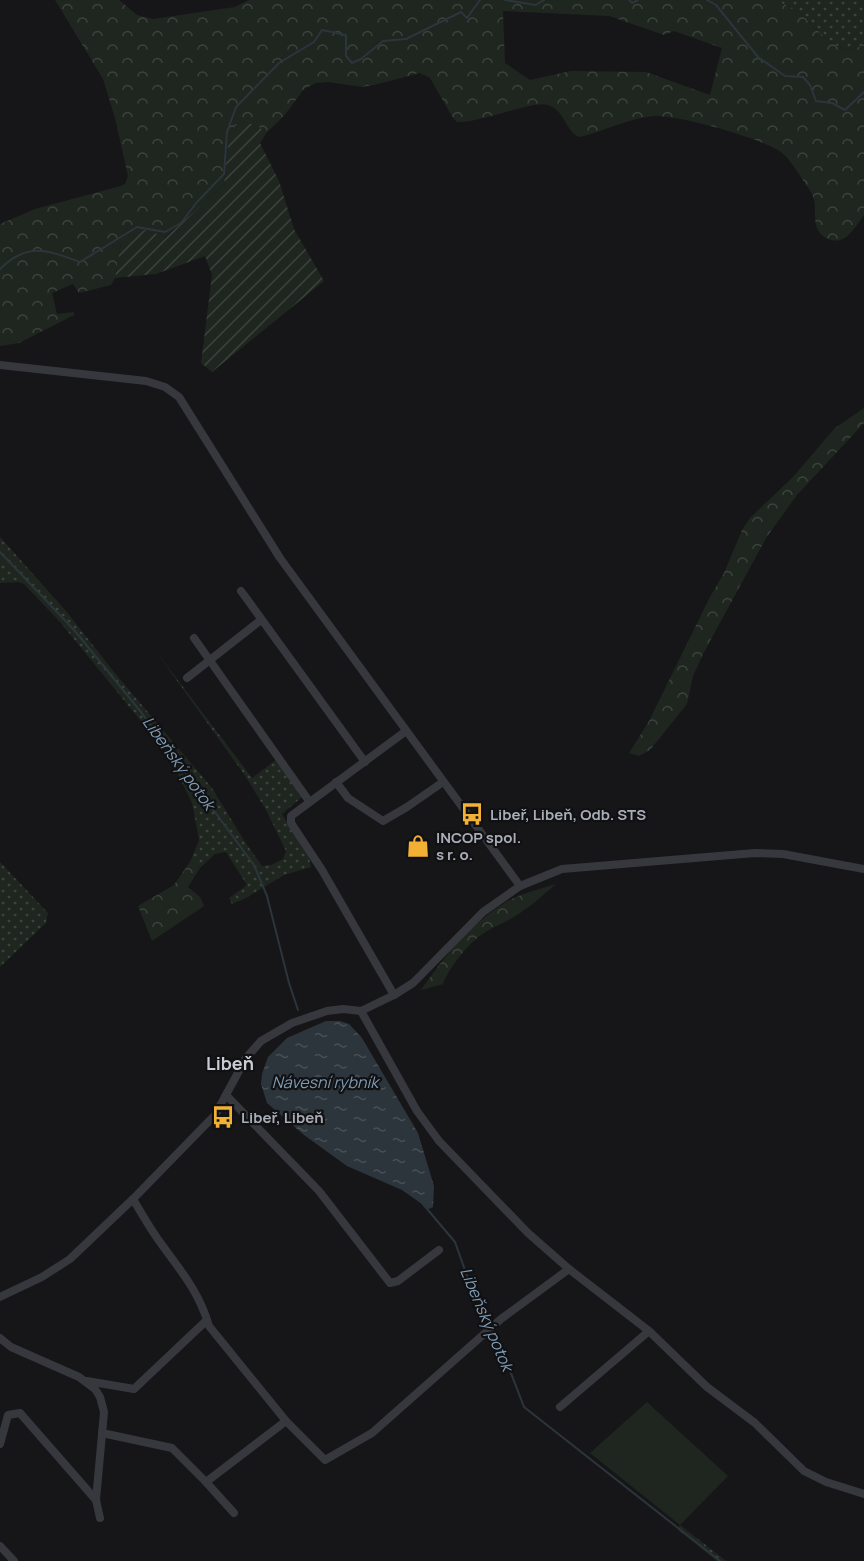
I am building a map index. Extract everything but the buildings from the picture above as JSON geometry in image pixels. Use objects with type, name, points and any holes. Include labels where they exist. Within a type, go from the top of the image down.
[{"type":"street","points":[[0,365],[146,381],[165,387],[179,397],[280,558],[520,886]]},
{"type":"street","points":[[241,591],[365,762]]},
{"type":"street","points":[[187,678],[261,620]]},
{"type":"street","points":[[194,638],[309,801]]},
{"type":"street","points":[[394,995],[322,870],[291,823],[291,816],[406,731]]},
{"type":"street","points":[[336,782],[348,798],[383,821],[442,782]]},
{"type":"street","points":[[0,1297],[70,1259],[133,1199],[215,1115],[246,1058],[261,1041],[292,1023],[327,1011],[343,1009],[362,1011],[394,995],[413,983],[483,912],[520,886],[562,869],[755,853],[783,854],[864,869]]},
{"type":"street","points":[[362,1011],[417,1111],[438,1141],[528,1233],[569,1269],[649,1331],[707,1387],[755,1423],[804,1471],[826,1482],[864,1494]]},
{"type":"street","points":[[226,1095],[319,1191],[390,1282],[398,1281],[439,1250]]},
{"type":"street","points":[[133,1199],[154,1234],[191,1283],[209,1326],[286,1421],[325,1461],[372,1433],[520,1303],[552,1283],[569,1269]]},
{"type":"street","points":[[83,1380],[134,1389],[207,1320]]},
{"type":"street","points":[[560,1407],[649,1331]]},
{"type":"street","points":[[0,1338],[11,1347],[83,1380],[95,1389],[100,1397],[104,1412],[96,1500],[100,1518]]},
{"type":"street","points":[[0,1444],[8,1415],[20,1413],[96,1500]]},
{"type":"street","points":[[206,1482],[286,1421]]},
{"type":"street","points":[[102,1432],[172,1448],[234,1513]]},
{"type":"street","points":[[0,1546],[14,1561]]},
{"type":"green space","points":[[55,0],[119,0],[137,15],[153,19],[235,7],[249,0],[774,0],[797,11],[837,46],[846,49],[864,44],[864,215],[849,235],[839,240],[826,238],[817,229],[815,204],[811,192],[781,152],[756,140],[700,123],[655,116],[635,119],[580,137],[571,131],[554,108],[541,104],[480,119],[457,122],[430,78],[420,73],[362,87],[328,82],[316,83],[304,89],[284,116],[267,132],[253,124],[228,146],[224,184],[164,238],[121,243],[115,278],[111,285],[79,293],[73,284],[52,293],[57,314],[74,312],[74,315],[19,343],[0,346],[0,224],[35,209],[125,184],[128,176],[115,118],[103,79]],"holes":[[[503,11],[609,16],[664,35],[674,31],[722,48],[710,95],[646,72],[571,71],[530,80],[505,63]]]},
{"type":"green space","points":[[774,0],[864,0],[864,44],[846,49],[837,46],[797,11]]},
{"type":"green space","points":[[235,124],[253,124],[267,132],[260,143],[279,181],[294,229],[324,281],[212,372],[201,363],[212,275],[205,256],[156,274],[115,278],[121,243],[147,229],[165,238],[224,184],[228,146]]},
{"type":"green space","points":[[864,408],[864,423],[797,495],[766,538],[703,654],[693,676],[687,704],[650,750],[639,756],[629,753],[648,723],[724,573],[742,530],[750,518],[792,478],[835,428]]},
{"type":"green space","points":[[0,537],[66,611],[212,788],[262,866],[271,865],[283,859],[286,851],[266,810],[246,777],[155,650],[252,778],[276,760],[302,797],[282,814],[309,857],[311,867],[284,875],[232,904],[229,898],[247,885],[226,852],[215,854],[200,868],[190,862],[199,840],[192,803],[173,764],[60,622],[24,584],[0,583]]},
{"type":"green space","points":[[0,862],[48,913],[46,923],[0,967]]},
{"type":"green space","points":[[190,862],[200,868],[188,887],[200,897],[204,906],[152,941],[138,906],[174,885]]},
{"type":"green space","points":[[556,884],[524,911],[487,931],[474,941],[455,962],[443,984],[421,990],[449,953],[471,929],[495,909],[513,898]]},
{"type":"green space","points":[[647,1402],[728,1476],[680,1525],[590,1453]]},
{"type":"green space","points":[[680,1525],[726,1561],[717,1561],[677,1529]]},
{"type":"water","name":"Návesní rybník","points":[[326,1021],[340,1021],[349,1024],[362,1038],[418,1133],[434,1186],[433,1207],[429,1209],[402,1190],[347,1166],[304,1135],[267,1103],[261,1084],[268,1057],[287,1038]]},
{"type":"waterway","name":"Libeňský potok","points":[[0,269],[19,255],[38,251],[57,254],[80,262],[137,227],[165,232],[181,223],[197,202],[224,174],[227,132],[236,107],[279,63],[314,42],[322,30],[346,35],[346,56],[352,63],[361,59],[383,41],[406,39],[461,12],[467,18],[480,0]]},
{"type":"waterway","name":"Libeňský potok","points":[[505,0],[536,5],[544,0]]},
{"type":"waterway","name":"Libeňský potok","points":[[629,0],[632,3],[638,0]]},
{"type":"waterway","name":"Libeňský potok","points":[[707,0],[716,5],[758,57],[785,76],[803,77],[810,85],[816,101],[832,103],[845,110],[864,92]]},
{"type":"waterway","name":"Libeňský potok","points":[[0,552],[75,631],[141,712],[254,865],[267,896],[298,1010]]},
{"type":"waterway","name":"Libeňský potok","points":[[422,1203],[455,1242],[471,1287],[491,1324]]},
{"type":"waterway","name":"Libeňský potok","points":[[494,1329],[524,1407],[720,1561]]},
{"type":"place","name":"Libeř, Libeň, Odb. STS","points":[[472,814]]},
{"type":"place","name":"INCOP spol. s r. o.","points":[[418,846]]},
{"type":"place","name":"Libeř, Libeň","points":[[223,1117]]},
{"type":"district","name":"Libeň","points":[[230,1063]]}]
